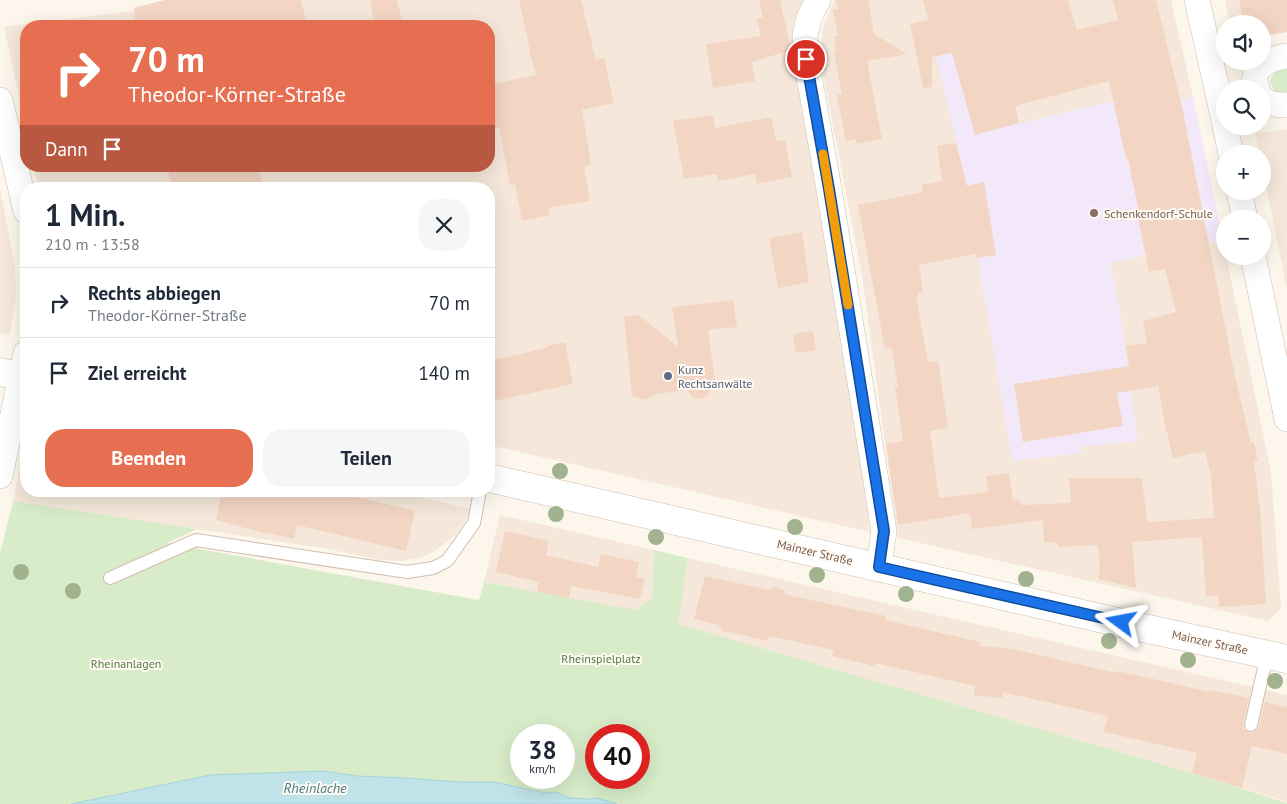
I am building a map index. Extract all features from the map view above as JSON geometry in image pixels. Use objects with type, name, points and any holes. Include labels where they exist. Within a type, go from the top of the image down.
[{"type":"street","points":[[818,0],[809,18],[805,36],[806,59],[884,531],[879,567]]},
{"type":"street","points":[[1197,0],[1216,85]]},
{"type":"street","points":[[1254,80],[1255,74],[1262,65],[1269,60],[1287,56]]},
{"type":"street","points":[[0,100],[20,185]]},
{"type":"street","points":[[1271,103],[1287,105]]},
{"type":"street","points":[[1255,265],[1287,419]]},
{"type":"street","points":[[0,476],[18,370]]},
{"type":"street","name":"Mainzer Straße","points":[[495,479],[1277,657]]},
{"type":"lane","points":[[110,578],[196,540],[407,572],[433,568],[447,561],[474,523],[479,497]]},
{"type":"lane","points":[[1251,725],[1277,657]]},
{"type":"shaded area","points":[[165,0],[803,0],[794,22],[792,52],[847,362],[870,532],[495,446],[495,182],[37,182],[35,172],[495,172],[495,20],[61,20],[134,11],[134,8]]},
{"type":"shaded area","points":[[834,0],[1171,0],[1217,210],[1216,265],[1228,265],[1271,472],[1281,608],[1268,621],[898,538],[862,275],[822,69],[822,30]]},
{"type":"shaded area","name":"Schenkendorf-Schule","points":[[988,0],[1020,123],[1114,101],[1117,112],[1193,97],[1217,210],[1216,241],[1110,263],[1119,306],[1138,441],[1081,447],[1082,453],[1012,461],[963,169],[936,56]]},
{"type":"shaded area","points":[[1225,0],[1287,0],[1287,32],[1271,35],[1271,15],[1228,15]]},
{"type":"shaded area","points":[[20,25],[20,101],[4,27]]},
{"type":"shaded area","points":[[1287,129],[1287,290],[1269,200],[1271,200],[1271,145],[1257,145],[1255,135],[1271,135],[1271,131]]},
{"type":"shaded area","points":[[0,189],[15,266],[16,296],[10,335],[0,333]]},
{"type":"shaded area","points":[[20,468],[20,497],[418,497],[471,509],[458,532],[447,542],[432,553],[402,561],[380,560],[328,549],[13,501]]},
{"type":"shaded area","points":[[500,515],[654,550],[652,597],[637,610],[484,582]]},
{"type":"shaded area","points":[[688,558],[1287,695],[1287,802],[677,624]]},
{"type":"green space","points":[[1287,67],[1287,94],[1275,92],[1271,84],[1273,76],[1281,69]]},
{"type":"green space","name":"Rheinanlagen","points":[[13,501],[197,529],[167,543],[479,600],[484,582],[637,610],[652,597],[654,550],[688,558],[678,624],[1192,773],[1287,803],[617,804],[598,798],[570,798],[556,792],[546,793],[527,789],[575,789],[575,724],[510,724],[510,785],[494,782],[458,782],[357,776],[323,771],[210,775],[71,804],[0,804],[0,553]]},
{"type":"water","name":"Rheinlache","points":[[323,771],[357,776],[458,782],[494,782],[510,785],[510,789],[527,789],[546,793],[556,792],[570,798],[598,798],[617,804],[71,804],[210,775]]},
{"type":"building","points":[[165,0],[301,0],[306,20],[135,20],[134,8]]},
{"type":"building","points":[[370,0],[397,0],[402,20],[374,20]]},
{"type":"building","points":[[519,0],[581,0],[596,60],[604,58],[614,103],[582,110],[591,164],[584,166],[590,201],[548,208],[550,215],[522,221],[515,184],[510,185],[499,127],[495,128],[495,84],[536,75]]},
{"type":"building","points":[[759,0],[780,0],[791,50],[752,62],[755,81],[713,88],[706,44],[761,36],[757,19],[763,17]]},
{"type":"building","points":[[836,0],[868,0],[874,34],[907,54],[867,61],[882,139],[857,144],[856,139],[846,141],[837,95],[842,94],[834,52],[836,52],[834,36],[838,36],[833,10],[838,9]]},
{"type":"building","points":[[923,0],[1068,0],[1077,30],[1118,20],[1113,0],[1156,0],[1183,111],[1234,372],[1251,443],[1254,442],[1258,461],[1254,462],[1260,510],[1266,604],[1219,607],[1218,595],[1206,597],[1202,537],[1132,542],[1136,588],[1098,579],[1100,569],[1098,545],[1058,547],[1057,542],[1044,542],[1043,520],[972,529],[970,513],[898,525],[886,444],[903,441],[895,387],[898,387],[892,348],[885,349],[858,205],[923,192],[921,185],[942,181],[937,146],[956,143],[967,186],[984,182],[996,255],[977,258],[976,254],[919,265],[923,292],[918,293],[918,296],[916,296],[928,362],[938,361],[948,428],[930,431],[939,498],[988,492],[986,476],[1009,473],[1013,501],[1020,500],[1021,505],[1071,503],[1069,478],[1142,478],[1147,522],[1214,518],[1211,476],[1205,451],[1173,458],[1166,432],[1158,386],[1117,393],[1123,426],[1023,442],[1014,384],[1129,366],[1126,346],[1147,343],[1143,321],[1176,312],[1165,269],[1149,272],[1128,159],[1126,159],[1109,81],[1015,106],[1019,123],[975,135],[952,53],[932,57],[932,87],[923,88],[910,24],[928,20]]},
{"type":"building","points":[[1239,0],[1287,0],[1287,32],[1271,35],[1271,15],[1242,15]]},
{"type":"building","points":[[713,115],[715,128],[771,117],[776,141],[785,140],[792,177],[757,184],[755,174],[718,181],[717,174],[684,179],[673,121]]},
{"type":"building","points":[[168,172],[259,172],[261,182],[170,182]]},
{"type":"building","points":[[802,232],[809,282],[778,288],[769,238]]},
{"type":"building","points":[[733,300],[737,327],[708,330],[716,387],[711,387],[708,395],[697,399],[691,396],[687,390],[656,394],[646,400],[632,396],[624,317],[639,315],[678,347],[672,307]]},
{"type":"building","points":[[813,331],[816,350],[796,353],[793,334]]},
{"type":"building","points":[[565,342],[573,384],[495,401],[495,360],[547,348],[546,346]]},
{"type":"building","points":[[221,497],[356,497],[415,511],[406,551],[297,525],[294,539],[267,534],[216,520]]},
{"type":"building","points":[[505,531],[549,541],[546,555],[598,567],[601,554],[639,562],[636,577],[645,579],[640,599],[571,586],[569,598],[537,592],[539,582],[496,572]]},
{"type":"building","points":[[705,576],[768,590],[774,587],[782,589],[787,595],[886,616],[885,620],[980,642],[980,646],[1013,649],[1116,673],[1117,671],[1211,692],[1211,690],[1249,698],[1243,728],[1249,733],[1254,733],[1259,727],[1265,702],[1287,707],[1287,754],[1252,746],[1242,788],[1192,773],[1197,753],[1104,732],[1108,716],[1003,692],[1002,698],[974,695],[975,686],[875,663],[874,666],[832,656],[834,650],[769,636],[768,641],[723,631],[719,625],[694,619]]},
{"type":"slow traffic","points":[[823,154],[848,305]]},
{"type":"place","name":"Schenkendorf-Schule","points":[[1094,213]]},
{"type":"place","name":"Kunz Rechtsanwälte","points":[[668,376]]},
{"type":"route","points":[[806,59],[884,531],[879,567],[1121,622]]},
{"type":"park label","name":"Rheinspielplatz","points":[[601,658]]}]
